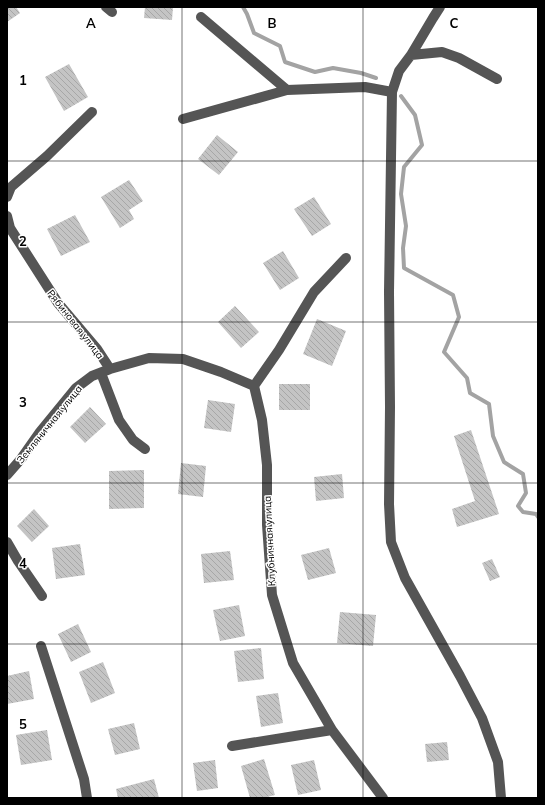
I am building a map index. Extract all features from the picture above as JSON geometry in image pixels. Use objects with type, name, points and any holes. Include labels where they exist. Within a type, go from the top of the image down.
[{"type":"street","points":[[440,7],[399,71],[392,92],[389,292],[389,504],[391,542],[405,578],[482,718],[498,762],[501,798]]},
{"type":"street","points":[[201,17],[287,90]]},
{"type":"street","points":[[411,54],[442,52],[459,58],[497,79]]},
{"type":"street","points":[[183,119],[287,90],[365,87],[392,92]]},
{"type":"street","points":[[7,197],[11,187],[47,156],[92,112]]},
{"type":"street","name":"Рябиновая улица","points":[[7,216],[8,227],[58,303],[97,349],[106,371],[119,420],[133,440],[145,449]]},
{"type":"street","points":[[254,386],[279,350],[314,292],[346,258]]},
{"type":"street","name":"Земляничная улица","points":[[7,475],[76,388],[92,376],[149,358],[183,359],[221,372],[254,386]]},
{"type":"street","name":"Клубничная улица","points":[[254,386],[262,420],[267,465],[267,525],[272,595],[293,663],[332,730],[383,798]]},
{"type":"street","points":[[7,542],[18,562],[42,596]]},
{"type":"street","points":[[41,646],[84,779],[87,798]]},
{"type":"street","points":[[232,746],[332,730]]},
{"type":"building","points":[[7,7],[16,7],[20,13],[7,22]]},
{"type":"building","points":[[145,7],[173,7],[172,20],[144,18]]},
{"type":"building","points":[[69,64],[88,97],[64,111],[45,77]]},
{"type":"building","points":[[217,135],[238,152],[219,175],[198,159]]},
{"type":"building","points":[[129,180],[143,201],[129,210],[134,219],[120,228],[101,197]]},
{"type":"building","points":[[314,197],[331,224],[312,236],[294,209]]},
{"type":"building","points":[[75,215],[90,242],[61,256],[47,229]]},
{"type":"building","points":[[283,251],[299,278],[280,290],[263,263]]},
{"type":"building","points":[[235,306],[259,332],[241,348],[218,322]]},
{"type":"building","points":[[317,319],[346,331],[332,366],[303,354]]},
{"type":"building","points":[[279,384],[310,384],[310,410],[279,410]]},
{"type":"building","points":[[208,400],[235,404],[231,432],[204,428]]},
{"type":"building","points":[[90,407],[106,424],[85,443],[70,427]]},
{"type":"building","points":[[471,430],[499,514],[457,527],[452,509],[475,501],[454,436]]},
{"type":"building","points":[[181,463],[206,466],[203,497],[178,494]]},
{"type":"building","points":[[144,470],[144,508],[109,509],[109,471]]},
{"type":"building","points":[[342,474],[344,498],[316,501],[314,477]]},
{"type":"building","points":[[34,509],[49,526],[32,542],[17,526]]},
{"type":"building","points":[[80,544],[85,575],[56,579],[52,548]]},
{"type":"building","points":[[329,548],[336,573],[308,580],[301,555]]},
{"type":"building","points":[[230,551],[234,580],[204,583],[201,554]]},
{"type":"building","points":[[492,559],[500,577],[490,581],[482,563]]},
{"type":"building","points":[[239,605],[245,636],[220,641],[213,610]]},
{"type":"building","points":[[340,612],[376,615],[373,646],[337,643]]},
{"type":"building","points":[[78,624],[91,652],[71,662],[58,634]]},
{"type":"building","points":[[261,648],[264,679],[238,682],[234,651]]},
{"type":"building","points":[[103,662],[115,693],[91,703],[79,672]]},
{"type":"building","points":[[29,671],[34,699],[7,704],[7,676]]},
{"type":"building","points":[[278,693],[283,723],[261,727],[256,696]]},
{"type":"building","points":[[134,723],[140,749],[115,755],[108,729]]},
{"type":"building","points":[[47,730],[52,760],[21,765],[16,735]]},
{"type":"building","points":[[447,742],[449,760],[427,762],[425,744]]},
{"type":"building","points":[[264,759],[275,795],[263,798],[250,798],[241,766]]},
{"type":"building","points":[[215,760],[218,788],[197,791],[193,763]]},
{"type":"building","points":[[314,760],[321,790],[298,795],[291,765]]},
{"type":"building","points":[[154,779],[159,798],[118,798],[116,789]]},
{"type":"waterway","points":[[243,7],[254,33],[280,46],[285,62],[315,72],[333,68],[361,73],[376,78]]},
{"type":"waterway","points":[[401,96],[415,115],[422,145],[404,167],[401,194],[406,226],[403,248],[404,268],[453,295],[459,317],[444,352],[467,378],[470,393],[489,404],[493,436],[504,462],[523,474],[526,493],[518,506],[523,512],[536,514],[538,517]]}]
